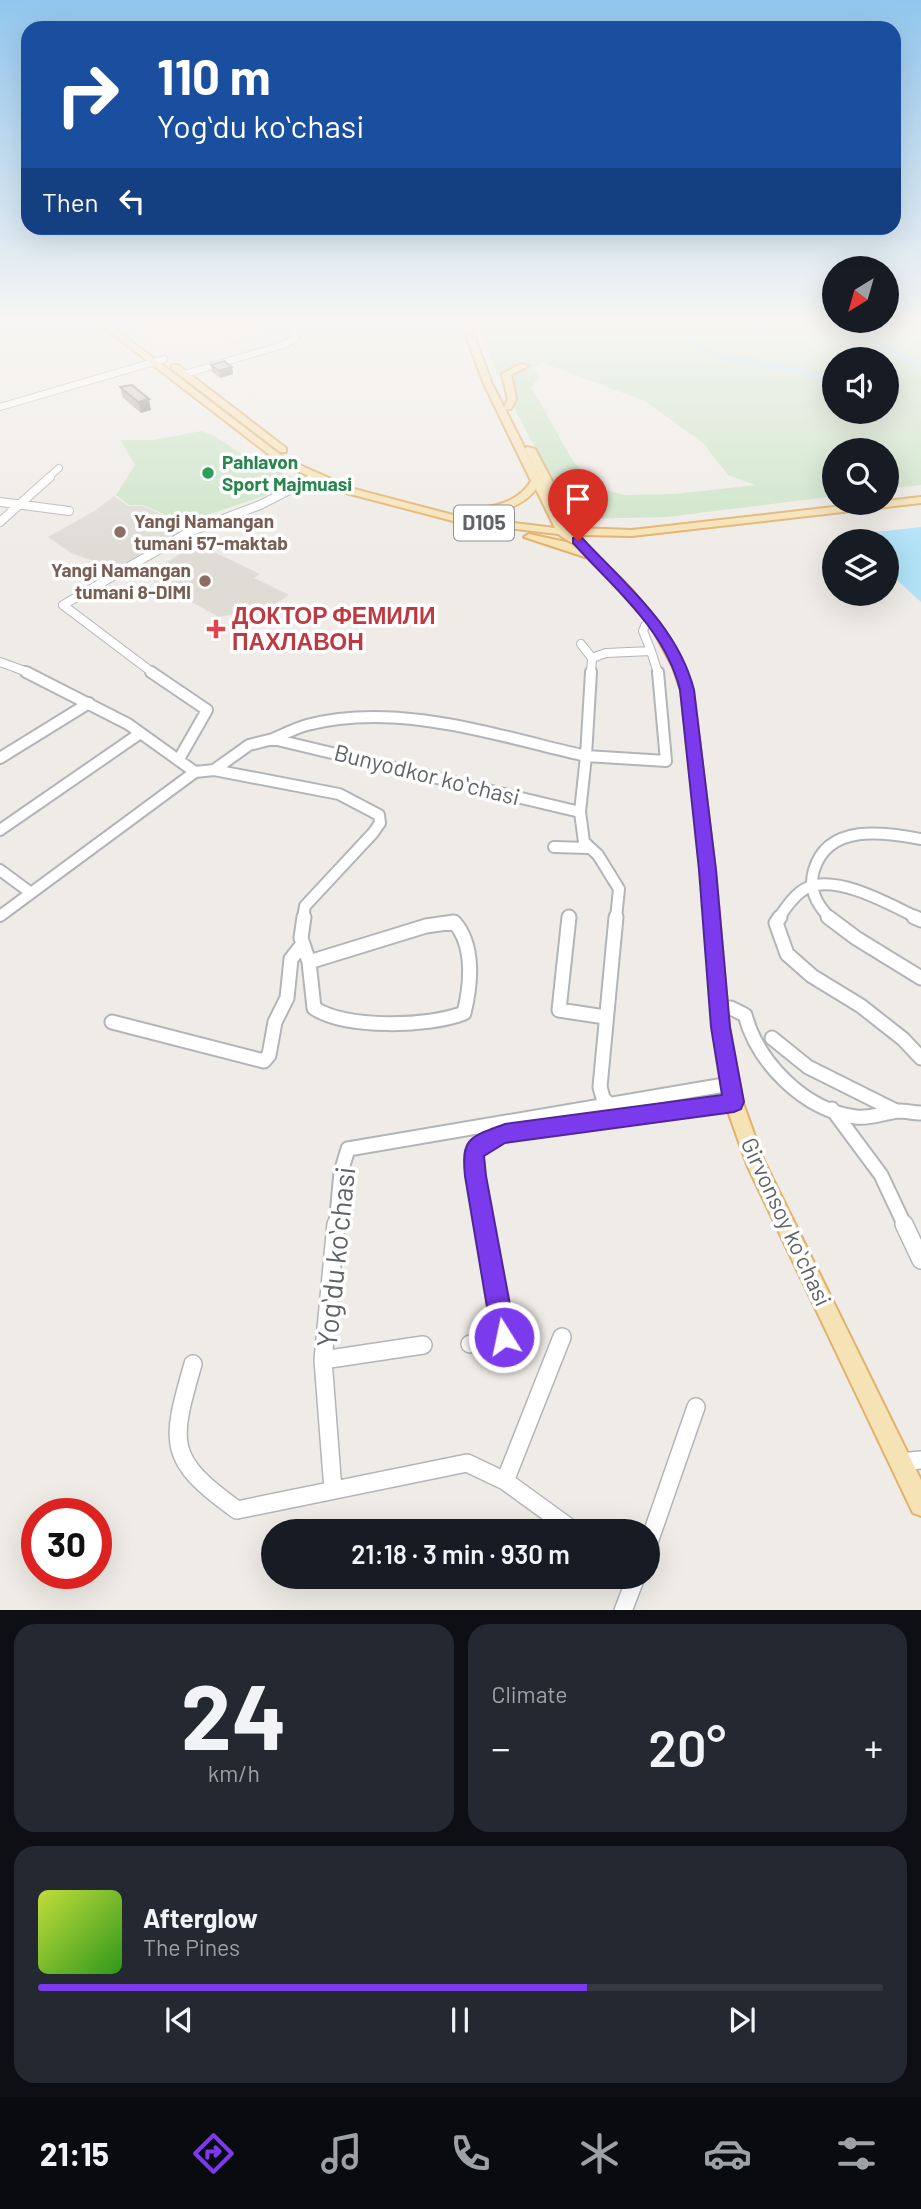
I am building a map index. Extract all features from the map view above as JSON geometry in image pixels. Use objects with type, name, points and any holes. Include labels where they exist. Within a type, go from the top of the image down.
[{"type":"main road","name":"D105","points":[[201,397],[272,454],[315,477],[372,498],[461,516],[569,531],[676,530],[867,509],[921,500]]},
{"type":"main road","name":"D105","points":[[215,397],[294,457],[333,476],[461,516]]},
{"type":"main road","name":"Girvonsoy koʻchasi","points":[[494,397],[536,481],[569,531],[664,634],[681,666],[687,690],[706,857],[719,1008],[734,1102],[755,1161],[921,1505]]},
{"type":"main road","name":"Girvonsoy koʻchasi","points":[[503,397],[569,531]]},
{"type":"main road","points":[[508,407],[512,397]]},
{"type":"main road","points":[[225,418],[237,414]]},
{"type":"main road","points":[[461,516],[513,504],[527,494],[536,481]]},
{"type":"main road","points":[[899,495],[921,492]]},
{"type":"main road","name":"D105","points":[[569,531],[822,504]]},
{"type":"main road","points":[[461,516],[485,530],[562,544],[597,561]]},
{"type":"street","points":[[0,407],[33,397]]},
{"type":"street","points":[[0,522],[15,505],[59,468]]},
{"type":"street","points":[[179,759],[207,710],[122,652],[114,641],[63,605],[189,532],[260,505],[315,477]]},
{"type":"street","points":[[0,502],[69,511]]},
{"type":"street","name":"Bunyodkor koʻchasi","points":[[195,772],[214,770],[249,745],[273,739],[294,726],[397,717],[586,756],[666,761],[659,676],[643,631],[645,626]]},
{"type":"street","points":[[581,645],[592,657],[580,813],[588,848]]},
{"type":"street","points":[[592,657],[606,653],[651,651]]},
{"type":"street","points":[[0,662],[36,674],[89,703],[179,759],[195,772],[0,916]]},
{"type":"street","points":[[0,758],[89,703]]},
{"type":"street","points":[[0,830],[139,734]]},
{"type":"street","name":"Bunyodkor koʻchasi","points":[[273,739],[580,813]]},
{"type":"street","points":[[214,770],[339,794],[379,815],[380,823],[373,833],[305,906],[302,945],[309,962],[314,1008],[325,1016],[342,1019],[444,1020],[464,1013],[468,1000],[466,940],[461,927],[454,922],[426,926],[309,962]]},
{"type":"street","points":[[921,839],[884,832],[850,835],[829,844],[815,861],[810,886],[824,912],[921,978]]},
{"type":"street","points":[[554,847],[588,848],[598,855],[619,889],[600,1087],[603,1098],[609,1104]]},
{"type":"street","points":[[0,870],[32,893]]},
{"type":"street","points":[[921,919],[874,896],[837,886],[810,886],[788,903],[776,923],[787,954],[812,976],[861,1006],[903,1039],[921,1058]]},
{"type":"street","points":[[569,917],[559,1010],[605,1017]]},
{"type":"street","points":[[111,1022],[264,1061],[269,1055],[275,1022],[287,998],[291,959],[302,945]]},
{"type":"street","points":[[719,1008],[732,1009],[745,1016],[748,1035],[772,1065],[797,1089],[832,1109],[852,1117],[876,1117],[897,1111],[921,1113]]},
{"type":"street","points":[[772,1038],[808,1067],[897,1111]]},
{"type":"street","name":"Yogʻdu koʻchasi","points":[[424,1345],[323,1360],[341,1172],[348,1149],[730,1084]]},
{"type":"street","points":[[470,1344],[504,1337],[473,1152],[483,1143],[505,1134],[734,1102]]},
{"type":"street","points":[[832,1109],[881,1175],[921,1261]]},
{"type":"street","points":[[505,1480],[562,1337]]},
{"type":"street","points":[[323,1360],[333,1490]]},
{"type":"street","points":[[193,1364],[175,1428],[181,1461],[201,1485],[237,1510],[467,1463],[505,1480],[558,1519]]},
{"type":"street","points":[[657,1519],[696,1407]]},
{"type":"street","points":[[899,1462],[921,1460]]},
{"type":"street","points":[[624,1610],[632,1589]]},
{"type":"shaded area","name":"Yangi Namangan tumani 57-maktab","points":[[114,496],[128,506],[143,506],[192,528],[127,566],[116,569],[71,553],[48,537],[96,510]]},
{"type":"shaded area","name":"Yangi Namangan tumani 8-DIMI","points":[[197,544],[260,574],[254,578],[289,595],[255,617],[243,612],[219,617],[144,576]]},
{"type":"green space","points":[[509,397],[536,397],[574,462],[601,489],[625,495],[675,494],[755,485],[728,475],[703,443],[645,401],[635,397],[822,397],[822,424],[899,424],[899,397],[921,397],[921,485],[899,488],[899,438],[822,438],[822,498],[667,517],[577,519],[566,508]]},
{"type":"green space","name":"Pahlavon Sport Majmuasi","points":[[202,431],[256,462],[298,480],[284,489],[184,523],[143,505],[129,505],[116,495],[135,465],[120,440],[153,440]]},
{"type":"water","points":[[921,527],[921,602],[899,582],[899,529]]},
{"type":"building","points":[[132,397],[149,399],[138,402]]},
{"type":"place","name":"Pahlavon Sport Majmuasi","points":[[208,473]]},
{"type":"place","name":"Yangi Namangan tumani 57-maktab","points":[[120,532]]},
{"type":"place","name":"Yangi Namangan tumani 8-DIMI","points":[[205,581]]},
{"type":"place","name":"ДОКТОР ФЕМИЛИ ПАХЛАВОН","points":[[216,629]]},
{"type":"route","points":[[504,1337],[473,1152],[491,1138],[505,1134],[734,1102],[721,1027],[708,870],[687,690],[681,666],[671,645],[652,619],[578,541]]}]
